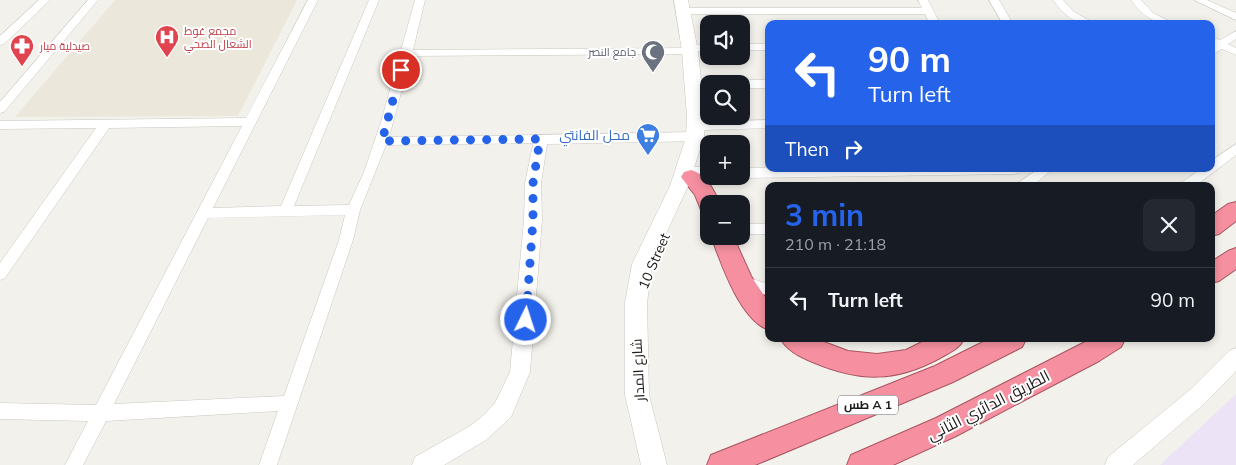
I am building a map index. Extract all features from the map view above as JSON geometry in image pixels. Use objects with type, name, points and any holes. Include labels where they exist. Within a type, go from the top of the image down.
[{"type":"highway","points":[[698,173],[705,195]]},
{"type":"highway","points":[[1215,206],[1236,200]]},
{"type":"highway","points":[[1215,225],[1236,210]]},
{"type":"highway","points":[[726,245],[741,282],[755,306],[765,316]]},
{"type":"highway","points":[[1215,271],[1236,257]]},
{"type":"highway","points":[[800,342],[839,362],[876,367],[906,361],[946,342]]},
{"type":"highway","name":"طس A 1","points":[[720,465],[944,374],[1007,342]]},
{"type":"highway","name":"الطريق الدائري الثاني","points":[[862,465],[946,427],[1090,353],[1107,342]]},
{"type":"main road","name":"10 Street","points":[[684,4],[698,49],[702,75]]},
{"type":"main road","name":"10 Street","points":[[636,303],[642,264],[679,186],[699,132],[696,117],[698,49]]},
{"type":"main road","name":"10 Street","points":[[636,303],[675,209],[698,173],[700,123]]},
{"type":"main road","name":"شارع المدار","points":[[636,303],[637,395],[654,465]]},
{"type":"street","points":[[0,42],[45,0]]},
{"type":"street","points":[[0,108],[93,0]]},
{"type":"street","points":[[74,465],[313,0]]},
{"type":"street","points":[[285,212],[374,0]]},
{"type":"street","points":[[268,465],[346,240],[347,225],[352,210],[367,181],[382,141],[420,0]]},
{"type":"street","points":[[923,0],[933,20]]},
{"type":"street","points":[[994,0],[1006,20]]},
{"type":"street","points":[[1058,0],[1070,14],[1083,20]]},
{"type":"street","points":[[1136,0],[1146,18],[1154,20]]},
{"type":"street","points":[[1199,0],[1236,17]]},
{"type":"street","points":[[684,4],[929,11]]},
{"type":"street","points":[[1215,49],[1236,34]]},
{"type":"street","points":[[1215,42],[1236,52]]},
{"type":"street","points":[[750,47],[765,47]]},
{"type":"street","points":[[406,53],[698,49]]},
{"type":"street","points":[[750,84],[765,84]]},
{"type":"street","points":[[0,125],[251,122]]},
{"type":"street","points":[[0,274],[105,124]]},
{"type":"street","points":[[382,141],[540,139],[699,132],[765,124]]},
{"type":"street","points":[[423,465],[478,433],[492,422],[503,410],[520,372],[533,220],[533,183],[540,139]]},
{"type":"street","points":[[1215,165],[1236,148]]},
{"type":"street","points":[[750,173],[832,172]]},
{"type":"street","points":[[1029,182],[1043,172]]},
{"type":"street","points":[[1192,182],[1205,172]]},
{"type":"street","points":[[203,213],[352,210]]},
{"type":"street","points":[[750,229],[765,229]]},
{"type":"street","points":[[741,282],[765,289]]},
{"type":"street","points":[[1116,465],[1198,396],[1236,357]]},
{"type":"street","points":[[0,411],[100,413],[289,403]]},
{"type":"shaded area","name":"مجمع غوط الشعال الصحي","points":[[115,0],[297,0],[238,116],[15,117]]},
{"type":"shaded area","points":[[1236,394],[1236,465],[1160,465]]},
{"type":"place","name":"مجمع غوط الشعال الصحي","points":[[167,58]]},
{"type":"place","name":"صيدلية ميار","points":[[22,67]]},
{"type":"place","name":"جامع النصر","points":[[653,73]]},
{"type":"place","name":"محل الفانتي","points":[[648,156]]},
{"type":"route","points":[[401,70],[382,141],[540,139],[533,183],[533,220],[526,320]]}]
